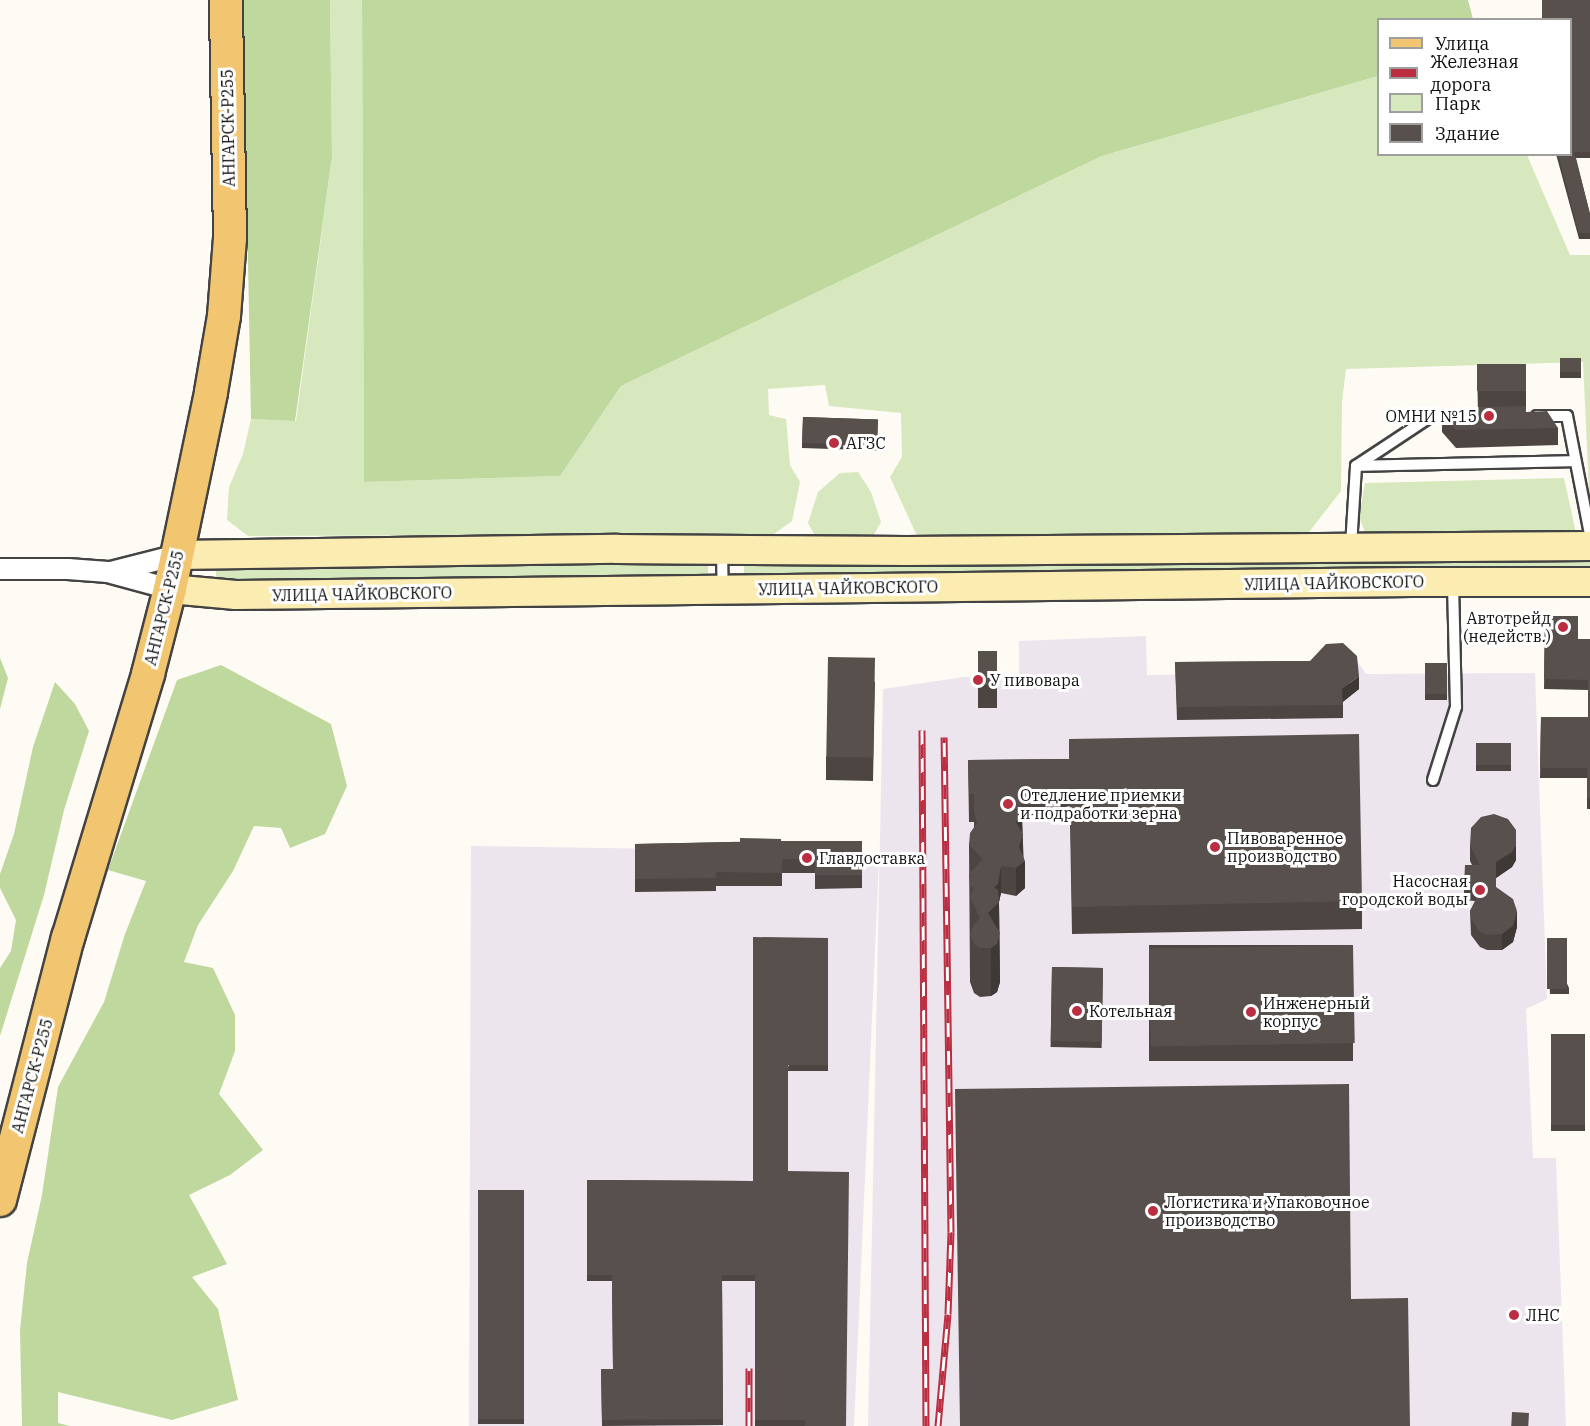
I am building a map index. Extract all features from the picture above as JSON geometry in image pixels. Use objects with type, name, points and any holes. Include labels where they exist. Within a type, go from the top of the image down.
[{"type":"main road","name":"АНГАРСК-Р255","points":[[0,1200],[68,938],[148,674],[170,589],[224,316],[230,238],[226,0]]},
{"type":"main road","name":"УЛИЦА ЧАЙКОВСКОГО","points":[[177,555],[1590,546]]},
{"type":"main road","name":"УЛИЦА ЧАЙКОВСКОГО","points":[[170,589],[236,595],[1590,582]]},
{"type":"street","name":"УЛИЦА ЧАЙКОВСКОГО","points":[[108,573],[177,555]]},
{"type":"street","name":"УЛИЦА ЧАЙКОВСКОГО","points":[[0,569],[68,569],[108,573],[170,589]]},
{"type":"lane","points":[[1521,416],[1567,416],[1590,534]]},
{"type":"lane","points":[[1356,466],[1430,417],[1464,417]]},
{"type":"lane","points":[[1356,466],[1575,461]]},
{"type":"lane","points":[[1351,547],[1356,466]]},
{"type":"lane","points":[[722,550],[723,589]]},
{"type":"lane","points":[[1433,780],[1456,707],[1453,582]]},
{"type":"shaded area","points":[[1146,636],[1147,675],[1314,673],[1351,652],[1366,674],[1535,673],[1547,999],[1526,1009],[1533,1158],[1556,1158],[1566,1426],[868,1426],[883,689],[964,677],[1019,676],[1019,641]]},
{"type":"shaded area","points":[[471,846],[863,852],[879,861],[854,1426],[469,1426]]},
{"type":"green space","points":[[243,0],[330,0],[332,157],[295,421],[251,419]]},
{"type":"green space","points":[[330,0],[362,0],[364,482],[560,476],[621,386],[1102,156],[1377,76],[1377,156],[1527,156],[1570,255],[1590,255],[1590,512],[1583,362],[1346,369],[1342,402],[1341,491],[1306,536],[917,536],[890,477],[902,457],[901,413],[829,406],[825,385],[768,389],[769,415],[786,419],[790,465],[800,482],[792,521],[774,534],[248,536],[227,520],[229,487],[243,454],[251,419],[296,421],[332,157]]},
{"type":"green space","points":[[362,0],[1468,0],[1473,18],[1377,18],[1377,76],[1102,156],[621,386],[560,476],[364,482]]},
{"type":"green space","points":[[858,472],[871,492],[881,522],[872,538],[815,536],[808,523],[818,492],[840,473]]},
{"type":"green space","points":[[1564,478],[1576,533],[1367,537],[1359,517],[1365,483]]},
{"type":"green space","points":[[744,554],[1590,554],[1590,573],[744,573]]},
{"type":"green space","points":[[216,563],[708,563],[708,582],[216,582]]},
{"type":"green space","points":[[0,658],[8,678],[0,709]]},
{"type":"green space","points":[[221,665],[331,724],[347,786],[325,834],[290,848],[281,828],[254,826],[233,871],[198,925],[184,962],[213,968],[235,1015],[235,1051],[219,1094],[263,1150],[230,1175],[189,1195],[227,1264],[192,1277],[218,1309],[238,1400],[172,1420],[58,1392],[58,1423],[70,1426],[22,1426],[20,1330],[27,1263],[42,1195],[58,1087],[104,1002],[125,934],[146,881],[108,870],[177,680]]},
{"type":"green space","points":[[55,682],[75,704],[89,731],[64,810],[44,895],[0,1036],[0,968],[11,951],[16,920],[0,888],[0,874],[14,834],[33,747]]},
{"type":"building","points":[[1542,0],[1590,0],[1590,152],[1574,152],[1590,214],[1590,233],[1579,233],[1559,156],[1572,156],[1572,18],[1542,18]]},
{"type":"building","points":[[1560,358],[1581,358],[1581,372],[1560,372]]},
{"type":"building","points":[[1477,364],[1526,364],[1526,391],[1477,391]]},
{"type":"building","points":[[1526,406],[1526,412],[1547,411],[1558,428],[1456,430],[1442,414],[1478,414],[1477,407]]},
{"type":"building","points":[[803,417],[878,420],[877,446],[802,443]]},
{"type":"building","points":[[1545,616],[1578,616],[1578,639],[1590,639],[1590,798],[1587,798],[1587,768],[1540,768],[1541,717],[1588,717],[1588,680],[1544,679]]},
{"type":"building","points":[[1343,643],[1357,656],[1359,676],[1342,689],[1343,705],[1177,707],[1175,662],[1310,661],[1326,644]]},
{"type":"building","points":[[978,651],[997,651],[997,685],[978,685]]},
{"type":"building","points":[[828,657],[875,658],[873,758],[826,757]]},
{"type":"building","points":[[1425,663],[1447,663],[1447,694],[1425,694]]},
{"type":"building","name":"Пивоваренное производство","points":[[1359,734],[1362,901],[1072,907],[1070,793],[1019,794],[1022,810],[1016,822],[1023,834],[1019,847],[1025,861],[1016,868],[1001,866],[998,884],[994,887],[983,879],[973,888],[970,886],[969,874],[983,859],[969,845],[970,833],[977,823],[974,812],[974,794],[969,794],[968,760],[1069,759],[1069,739]]},
{"type":"building","points":[[1476,743],[1511,743],[1511,765],[1476,765]]},
{"type":"building","points":[[1494,814],[1508,819],[1516,830],[1516,845],[1512,852],[1496,862],[1496,887],[1513,899],[1517,911],[1513,926],[1502,934],[1487,935],[1480,932],[1471,919],[1470,911],[1484,885],[1464,885],[1465,865],[1480,865],[1470,845],[1471,828],[1481,817]]},
{"type":"building","points":[[740,838],[781,839],[781,841],[862,841],[862,875],[815,875],[815,859],[782,859],[782,873],[716,872],[716,878],[635,879],[635,844],[740,842]]},
{"type":"building","points":[[983,879],[998,890],[999,902],[988,913],[1000,933],[997,944],[991,948],[980,948],[974,944],[970,934],[974,924],[980,918],[970,897],[974,887]]},
{"type":"building","points":[[753,937],[828,938],[828,1065],[788,1065],[788,1171],[849,1172],[846,1426],[805,1426],[805,1420],[755,1420],[755,1275],[722,1275],[723,1419],[602,1420],[601,1369],[613,1369],[612,1275],[587,1275],[587,1180],[753,1181]]},
{"type":"building","points":[[1547,938],[1567,938],[1567,989],[1547,989]]},
{"type":"building","name":"Инженерный корпус","points":[[1353,945],[1355,1043],[1151,1047],[1149,949]]},
{"type":"building","name":"Котельная","points":[[1052,967],[1103,968],[1102,1042],[1051,1041]]},
{"type":"building","points":[[1551,1034],[1585,1034],[1585,1125],[1551,1125]]},
{"type":"building","name":"Логистика и Упаковочное производство","points":[[1349,1084],[1351,1299],[1408,1298],[1410,1426],[960,1426],[955,1089]]},
{"type":"building","points":[[478,1190],[524,1190],[524,1419],[478,1419]]},
{"type":"building","points":[[1512,1412],[1529,1413],[1528,1426],[1511,1426]]},
{"type":"railway","points":[[922,730],[926,1426]]},
{"type":"railway","points":[[938,1426],[948,1314],[951,1232],[944,737]]},
{"type":"railway","points":[[749,1368],[749,1426]]},
{"type":"place","name":"ОМНИ №15","points":[[1489,416]]},
{"type":"place","name":"АГЗС","points":[[834,443]]},
{"type":"place","name":"Автотрейд (недейств.)","points":[[1563,627]]},
{"type":"place","name":"У пивовара","points":[[978,680]]},
{"type":"place","name":"Отедление приемки и подработки зерна","points":[[1008,804]]},
{"type":"place","name":"Пивоваренное производство","points":[[1215,847]]},
{"type":"place","name":"Главдоставка","points":[[807,858]]},
{"type":"place","name":"Насосная городской воды","points":[[1480,890]]},
{"type":"place","name":"Котельная","points":[[1077,1011]]},
{"type":"place","name":"Инженерный корпус","points":[[1251,1012]]},
{"type":"place","name":"Логистика и Упаковочное производство","points":[[1153,1211]]},
{"type":"place","name":"ЛНС","points":[[1514,1315]]}]
